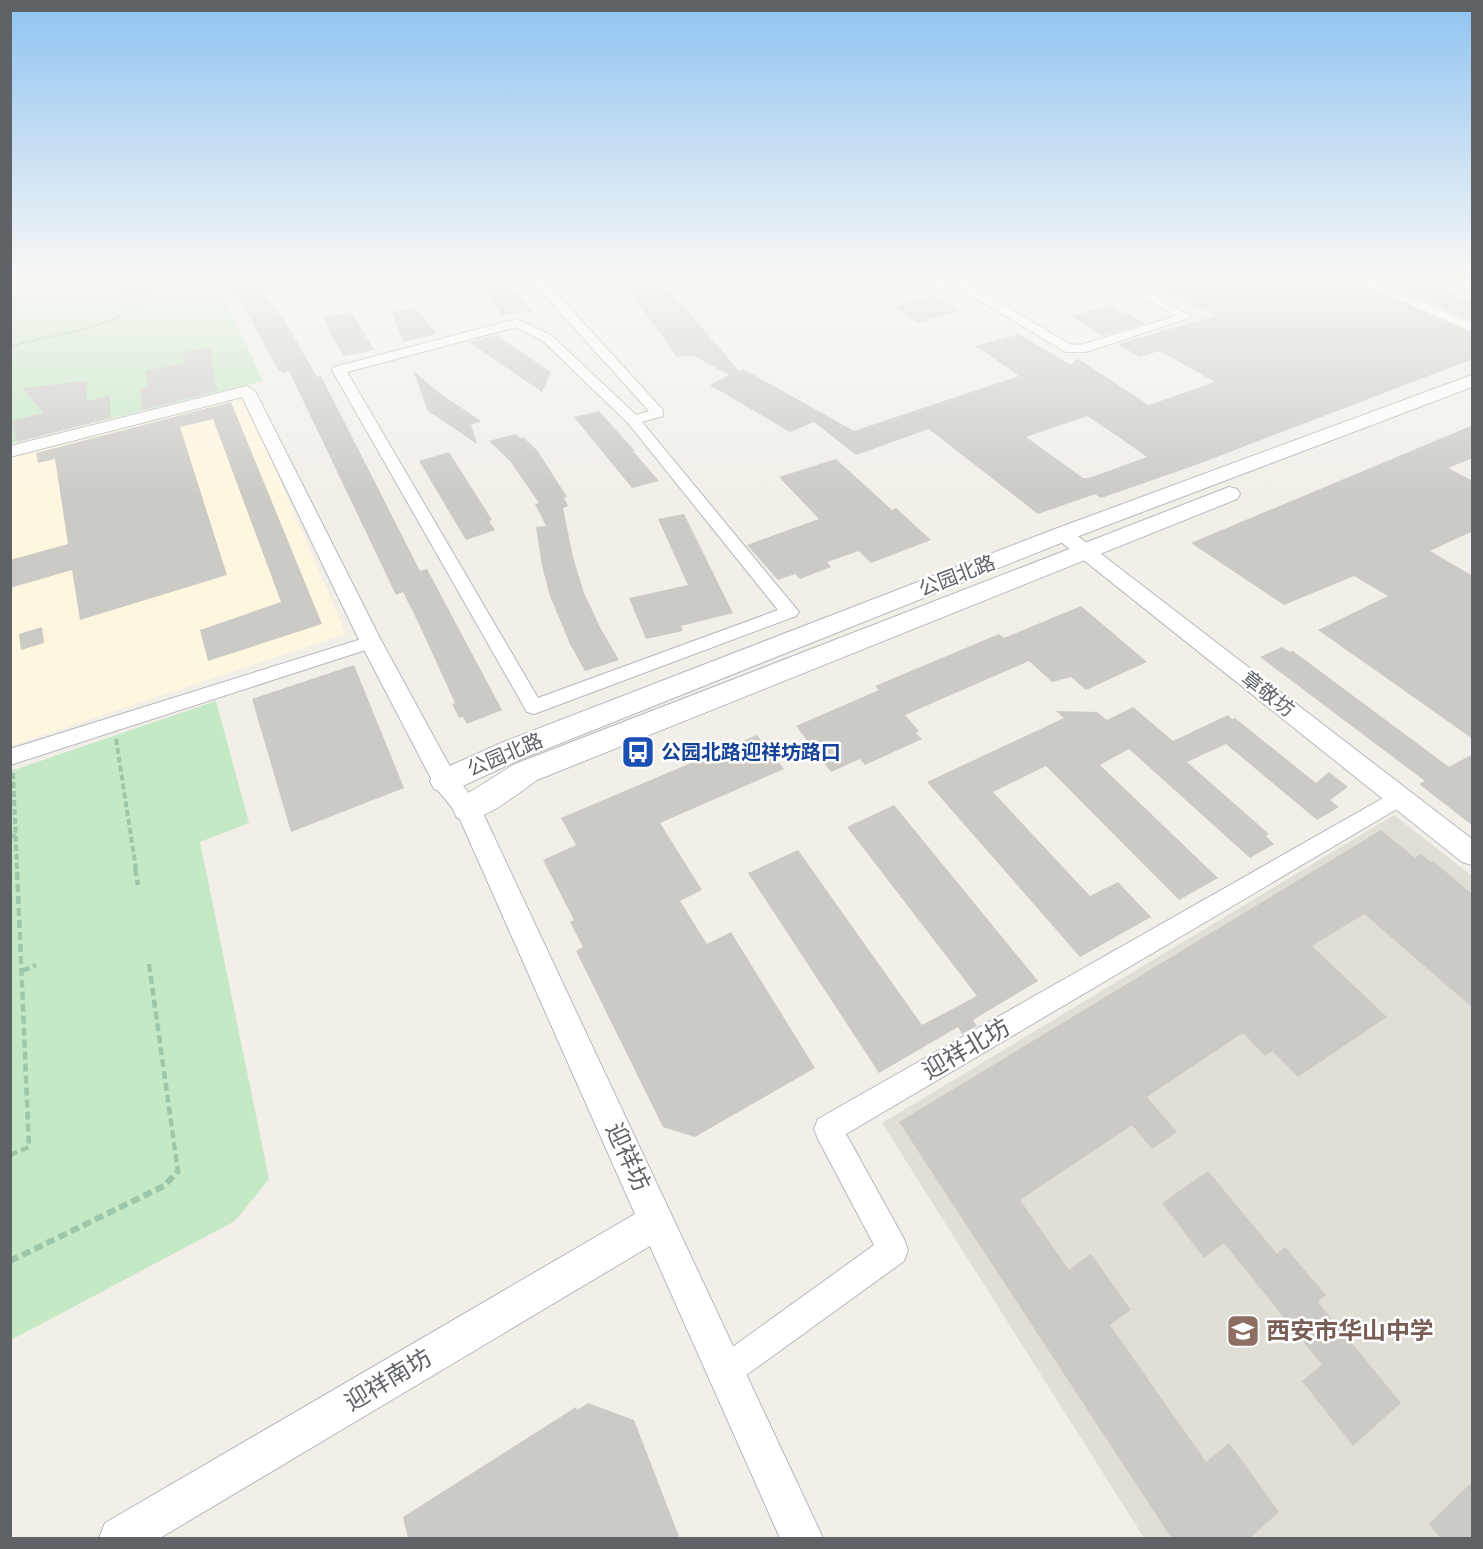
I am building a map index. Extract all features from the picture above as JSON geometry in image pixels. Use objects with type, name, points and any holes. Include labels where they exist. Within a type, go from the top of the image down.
[{"type":"main road","name":"公园北路","points":[[468,809],[526,772],[1073,542],[1473,381]]},
{"type":"main road","name":"公园北路","points":[[445,781],[511,751],[1073,542],[1473,399]]},
{"type":"street","points":[[408,352],[339,370],[534,708],[790,612],[633,420],[563,352]]},
{"type":"street","points":[[603,352],[658,413],[633,420]]},
{"type":"street","name":"迎祥坊","points":[[10,452],[248,391],[371,642],[445,781],[468,809],[727,1370],[802,1539]]},
{"type":"street","name":"章敬坊","points":[[1073,542],[1473,854]]},
{"type":"street","points":[[11,757],[371,642]]},
{"type":"street","name":"迎祥北坊","points":[[727,1370],[893,1250],[828,1129],[1399,797]]},
{"type":"street","name":"迎祥南坊","points":[[120,1539],[657,1221]]},
{"type":"path","points":[[114,723],[138,885]]},
{"type":"path","points":[[10,1155],[29,1146],[11,757]]},
{"type":"path","points":[[10,1261],[164,1186],[179,1171],[149,964]]},
{"type":"path","points":[[22,971],[36,965]]},
{"type":"shaded area","points":[[242,391],[346,634],[11,746],[11,451]]},
{"type":"shaded area","name":"西安市华山中学","points":[[1394,815],[1472,876],[1472,1538],[1144,1538],[882,1123]]},
{"type":"green space","points":[[10,352],[250,352],[263,381],[11,443]]},
{"type":"green space","points":[[216,701],[249,823],[200,842],[269,1179],[235,1221],[11,1340],[11,771]]},
{"type":"building","points":[[184,352],[211,352],[217,391],[142,410],[140,389],[148,387],[145,371],[185,363]]},
{"type":"building","points":[[269,352],[303,352],[317,377],[321,376],[420,571],[427,569],[502,710],[467,724],[463,717],[459,718],[452,704],[455,703],[418,622],[403,592],[396,595],[289,371],[282,373]]},
{"type":"building","points":[[342,352],[363,352],[344,356]]},
{"type":"building","points":[[484,352],[522,352],[551,372],[542,392]]},
{"type":"building","points":[[674,352],[723,352],[739,371],[743,369],[854,431],[1019,376],[985,352],[1050,352],[1071,365],[1077,358],[1149,405],[1215,382],[1162,352],[1473,352],[1473,359],[1193,466],[1101,498],[1095,494],[1038,514],[929,429],[856,455],[814,422],[790,432],[710,385],[729,375],[693,355],[677,357]],"holes":[[[1087,416],[1147,457],[1089,478],[1083,478],[1026,437]]]},
{"type":"building","points":[[1132,352],[1156,352],[1140,357]]},
{"type":"building","points":[[413,370],[438,392],[481,421],[471,425],[477,444],[428,411]]},
{"type":"building","points":[[86,381],[87,401],[110,396],[110,418],[17,442],[12,421],[43,413],[23,388]]},
{"type":"building","points":[[231,402],[322,624],[208,661],[200,630],[281,602],[213,419],[180,427],[227,575],[80,620],[72,570],[10,588],[10,560],[68,544],[55,459],[38,463],[36,453]]},
{"type":"building","points":[[599,411],[659,481],[632,488],[574,417]]},
{"type":"building","points":[[1473,425],[1473,458],[1448,468],[1473,481],[1473,531],[1430,551],[1473,576],[1473,739],[1318,630],[1388,596],[1354,576],[1284,605],[1191,543]]},
{"type":"building","points":[[515,434],[520,438],[523,437],[537,450],[567,497],[564,498],[568,506],[563,508],[573,557],[584,593],[619,660],[585,671],[570,644],[550,596],[542,566],[536,527],[546,526],[535,504],[539,503],[510,461],[489,441]]},
{"type":"building","points":[[449,452],[492,520],[489,521],[495,530],[466,540],[419,461]]},
{"type":"building","points":[[836,459],[892,510],[896,508],[931,540],[871,563],[859,551],[827,562],[831,567],[800,579],[795,574],[778,580],[747,545],[819,519],[779,477]]},
{"type":"building","points":[[684,514],[733,613],[681,626],[683,631],[646,639],[629,598],[688,585],[658,519]]},
{"type":"building","points":[[1081,606],[1147,662],[1086,690],[1071,677],[1052,682],[1029,661],[905,715],[919,731],[916,733],[922,739],[865,765],[860,759],[831,772],[796,726],[879,690],[875,686],[999,634],[1004,638]]},
{"type":"building","points":[[42,627],[44,643],[21,650],[19,634]]},
{"type":"building","points":[[1282,647],[1290,652],[1293,651],[1449,767],[1473,754],[1473,826],[1419,784],[1425,781],[1260,657]]},
{"type":"building","points":[[354,665],[404,788],[291,832],[252,699]]},
{"type":"building","points":[[1133,707],[1173,741],[1228,715],[1232,719],[1235,718],[1316,783],[1329,772],[1348,787],[1330,800],[1339,807],[1317,820],[1226,744],[1187,762],[1269,834],[1266,836],[1274,844],[1250,858],[1129,749],[1100,765],[1218,878],[1179,900],[1046,766],[993,792],[1090,896],[1118,882],[1151,917],[1080,957],[927,782],[1064,718],[1056,711],[1097,712],[1107,720]]},
{"type":"building","points":[[757,735],[784,769],[660,823],[702,890],[680,901],[707,944],[731,932],[815,1068],[695,1137],[663,1127],[576,951],[583,947],[570,922],[574,920],[543,860],[576,845],[561,818]]},
{"type":"building","points":[[894,805],[1038,981],[973,1020],[977,1026],[962,1034],[958,1027],[879,1073],[748,873],[798,850],[922,1025],[977,996],[847,827]]},
{"type":"building","points":[[1381,830],[1415,858],[1421,854],[1431,862],[1433,861],[1473,895],[1473,1008],[1364,914],[1312,946],[1387,1017],[1298,1077],[1272,1051],[1265,1056],[1243,1033],[1147,1097],[1177,1132],[1152,1149],[1132,1125],[1020,1200],[1069,1270],[1091,1254],[1131,1310],[1110,1325],[1206,1462],[1229,1443],[1279,1512],[1249,1539],[1172,1539],[899,1122]]},
{"type":"building","points":[[1208,1171],[1277,1254],[1285,1247],[1326,1295],[1318,1302],[1401,1403],[1353,1446],[1302,1381],[1322,1365],[1224,1243],[1204,1258],[1162,1203]]},
{"type":"building","points":[[588,1403],[634,1420],[680,1539],[408,1539],[403,1517],[576,1407],[577,1410]]},
{"type":"building","points":[[1473,1481],[1473,1539],[1441,1539],[1429,1524]]},
{"type":"place","name":"公园北路迎祥坊路口","points":[[638,752]]},
{"type":"place","name":"西安市华山中学","points":[[1243,1331]]}]
